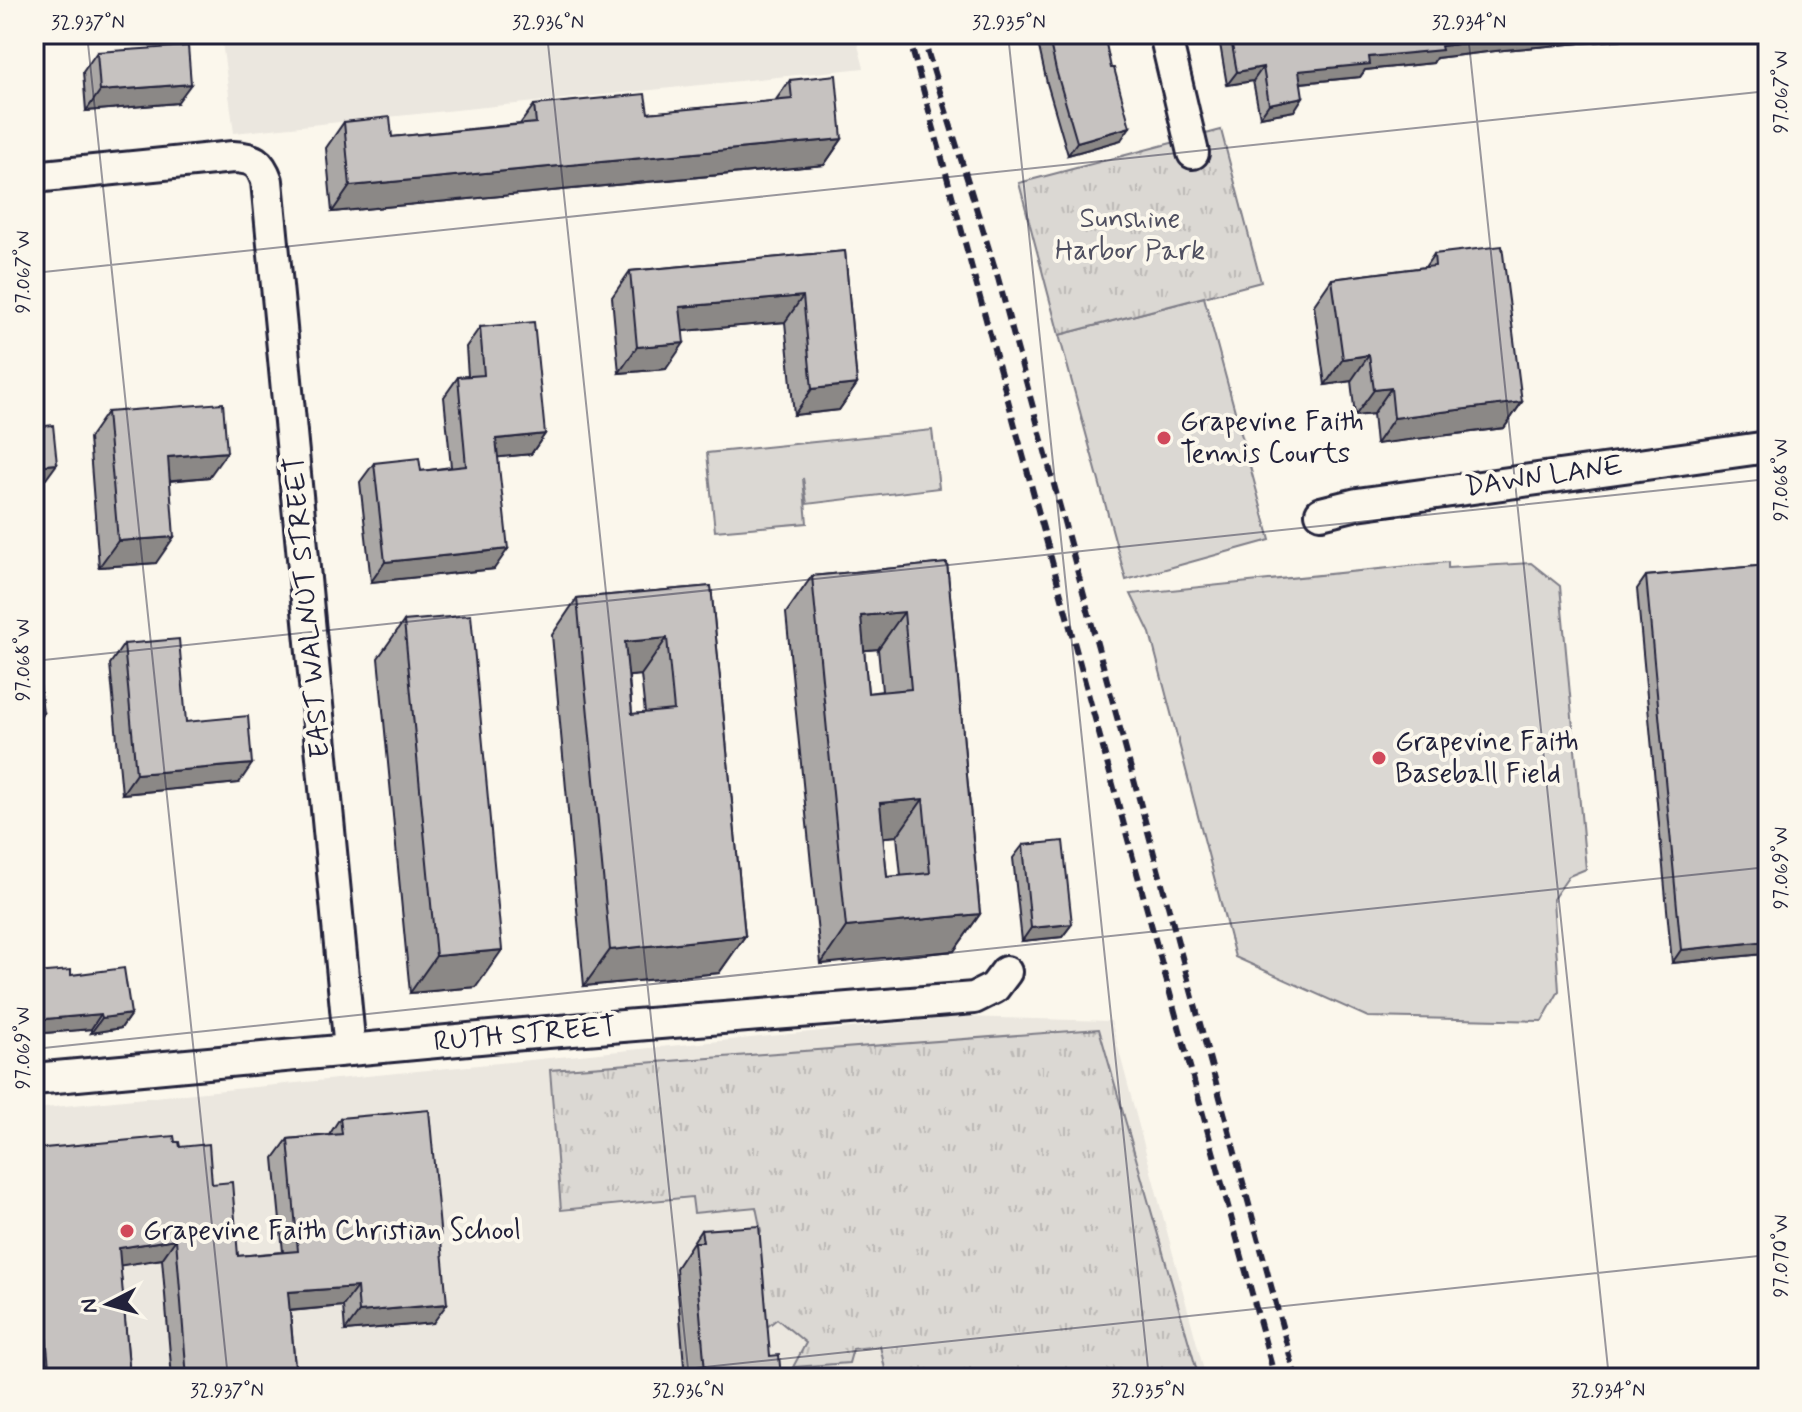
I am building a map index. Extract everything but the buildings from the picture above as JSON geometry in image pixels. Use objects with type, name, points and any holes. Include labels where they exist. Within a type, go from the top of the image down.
[{"type":"street","points":[[1165,34],[1193,153]]},
{"type":"street","name":"EAST WALNUT STREET","points":[[34,177],[233,157],[252,158],[262,166],[269,196],[350,1050]]},
{"type":"street","name":"DAWN LANE","points":[[1321,513],[1357,504],[1768,447]]},
{"type":"street","name":"RUTH STREET","points":[[34,1079],[974,998],[994,988],[1006,972]]},
{"type":"shaded area","points":[[221,34],[855,34],[864,68],[234,133]]},
{"type":"shaded area","points":[[962,1017],[1111,1021],[1206,1378],[34,1378],[34,1109]]},
{"type":"green space","name":"Sunshine Harbor Park","points":[[1221,130],[1261,282],[1059,335],[1019,183]]},
{"type":"green space","name":"Grapevine Faith Tennis Courts","points":[[1204,297],[1270,540],[1126,580],[1059,335]]},
{"type":"green space","points":[[932,430],[939,488],[807,504],[803,478],[807,523],[715,531],[707,453]]},
{"type":"green space","name":"Grapevine Faith Baseball Field","points":[[1448,562],[1448,568],[1531,563],[1560,586],[1586,869],[1569,876],[1553,899],[1559,991],[1542,1021],[1368,1017],[1235,957],[1150,633],[1131,594]]},
{"type":"green space","points":[[1099,1029],[1199,1378],[887,1378],[880,1346],[853,1349],[849,1363],[793,1367],[806,1343],[777,1319],[757,1335],[751,1255],[761,1231],[756,1207],[694,1213],[692,1197],[561,1210],[550,1070]]},
{"type":"railway","points":[[908,34],[1275,1378]]},
{"type":"railway","points":[[922,34],[998,278],[1296,1378]]},
{"type":"place","name":"Grapevine Faith Tennis Courts","points":[[1164,438]]},
{"type":"place","name":"Grapevine Faith Baseball Field","points":[[1379,758]]},
{"type":"place","name":"Grapevine Faith Christian School","points":[[127,1231]]}]
